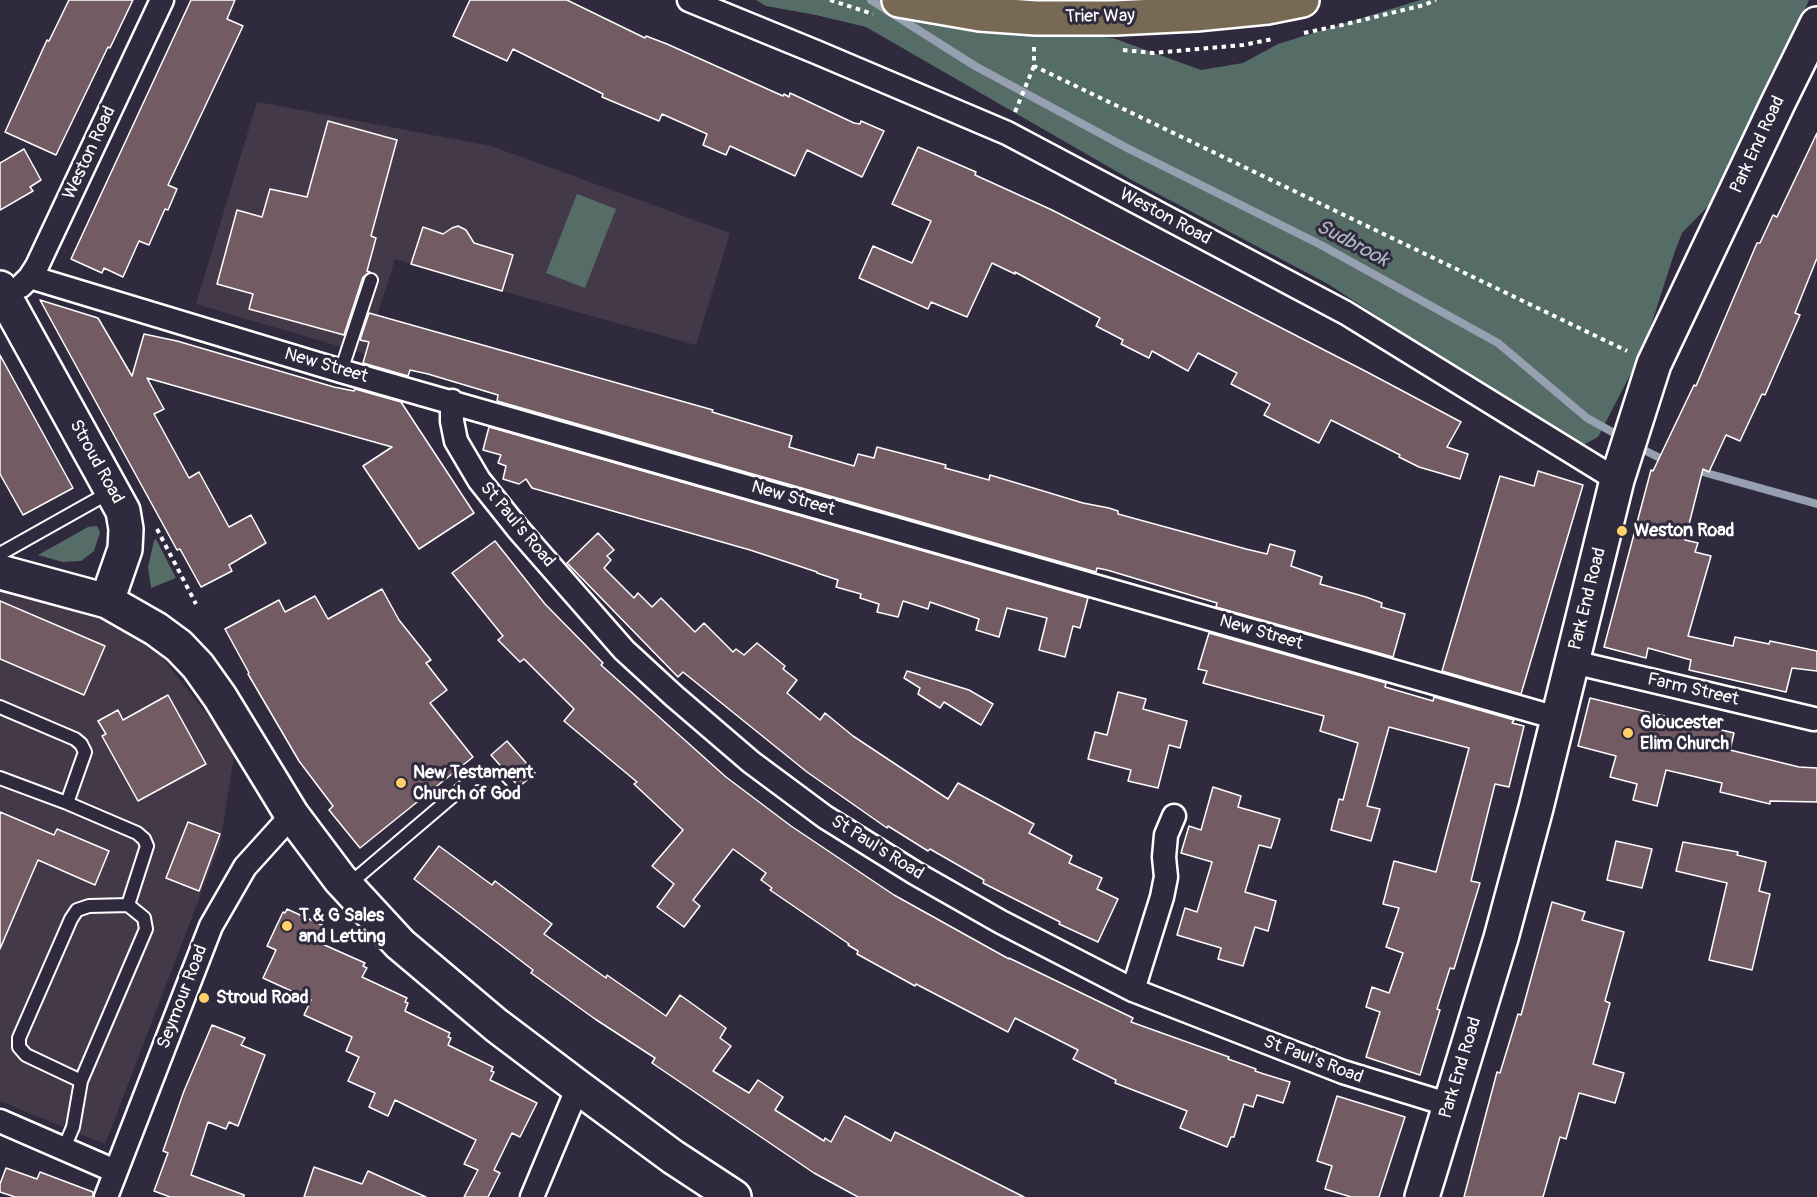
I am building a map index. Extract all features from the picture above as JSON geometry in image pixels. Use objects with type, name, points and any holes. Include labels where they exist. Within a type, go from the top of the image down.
[{"type":"main road","name":"Trier Way","points":[[899,0],[980,14],[1036,18],[1196,15],[1267,7],[1302,0]]},
{"type":"main road","name":"Park End Road","points":[[1422,1197],[1513,893],[1542,787],[1557,718],[1617,480],[1654,364],[1817,24]]},
{"type":"main road","name":"Stroud Road","points":[[2,292],[123,511],[126,540],[120,567],[107,602]]},
{"type":"main road","points":[[0,572],[107,602],[156,629],[179,646],[198,666],[220,697],[292,815],[346,887],[371,915],[409,952],[496,1024],[673,1157],[734,1197]]},
{"type":"street","name":"Weston Road","points":[[2,292],[19,287],[30,277],[162,0]]},
{"type":"street","name":"Weston Road","points":[[689,0],[816,51],[1007,133],[1346,313],[1617,480]]},
{"type":"street","name":"New Street","points":[[30,277],[341,371],[1557,718]]},
{"type":"street","name":"St Paul's Road","points":[[452,401],[452,421],[456,441],[479,480],[518,529],[624,650],[751,762],[825,817],[915,873],[1001,922],[1133,990],[1343,1072],[1394,1090],[1450,1105]]},
{"type":"street","name":"Farm Street","points":[[1572,662],[1814,719]]},
{"type":"street","name":"Seymour Road","points":[[106,1197],[211,926],[245,867],[292,815]]},
{"type":"street","points":[[1133,990],[1162,897],[1166,877],[1164,856],[1166,835],[1174,816]]},
{"type":"street","points":[[532,1197],[578,1087]]},
{"type":"street","points":[[0,1121],[115,1171]]},
{"type":"lane","points":[[341,371],[371,280]]},
{"type":"lane","points":[[0,554],[112,491]]},
{"type":"lane","points":[[0,707],[75,739],[81,744],[85,752],[67,803]]},
{"type":"lane","points":[[0,778],[67,803],[144,838],[147,846],[128,905]]},
{"type":"lane","points":[[346,887],[474,778],[490,779],[503,792]]},
{"type":"lane","points":[[64,1148],[73,1127],[81,1080],[146,929],[144,918],[128,905],[89,906],[77,910],[19,1038],[19,1047],[26,1055],[81,1080]]},
{"type":"path","points":[[1007,133],[1034,66],[1036,18]]},
{"type":"path","points":[[1034,66],[1654,364]]},
{"type":"shaded area","points":[[257,102],[491,146],[730,233],[696,345],[395,259],[365,354],[196,304]]},
{"type":"shaded area","points":[[0,587],[127,622],[161,656],[235,750],[220,844],[105,1144],[0,1101]]},
{"type":"green space","points":[[756,0],[892,0],[1066,33],[1113,38],[1201,70],[1243,63],[1278,44],[1420,0],[1809,0],[1751,133],[1713,201],[1682,233],[1643,350],[1598,437],[1583,445],[1529,434],[1469,376],[1328,284],[1128,178],[866,27],[766,6]]},
{"type":"green space","points":[[577,194],[616,209],[585,288],[546,273]]},
{"type":"green space","points":[[97,526],[100,532],[94,551],[81,561],[63,562],[38,555],[88,527]]},
{"type":"green space","points":[[156,539],[176,578],[151,588],[148,567]]},
{"type":"building","points":[[69,0],[133,0],[56,155],[5,132],[47,40],[49,41]]},
{"type":"building","points":[[191,0],[235,0],[227,19],[243,26],[168,185],[177,189],[149,245],[139,241],[123,277],[104,268],[102,273],[71,259]]},
{"type":"building","points":[[470,0],[567,0],[645,38],[646,36],[667,44],[783,96],[784,94],[789,97],[790,93],[854,123],[860,124],[861,121],[884,131],[862,177],[807,150],[795,176],[730,146],[726,155],[703,145],[707,134],[662,114],[659,121],[602,97],[603,94],[513,49],[507,61],[453,36]]},
{"type":"building","points":[[328,121],[397,140],[371,236],[376,238],[367,271],[370,272],[363,277],[344,335],[249,309],[253,294],[217,284],[237,210],[262,217],[270,189],[307,197]]},
{"type":"building","points":[[1817,133],[1817,258],[1795,313],[1800,315],[1765,395],[1762,394],[1740,441],[1726,435],[1709,472],[1703,469],[1685,540],[1698,543],[1695,552],[1711,556],[1688,636],[1733,646],[1735,637],[1769,644],[1770,641],[1817,651],[1817,671],[1792,668],[1786,692],[1689,670],[1691,660],[1648,648],[1646,658],[1604,647],[1651,470],[1653,471],[1694,385],[1696,386],[1757,243],[1760,243],[1773,215],[1777,217]]},
{"type":"building","points":[[918,147],[976,172],[975,175],[1052,210],[1461,422],[1447,447],[1468,454],[1460,479],[1419,467],[1331,420],[1319,443],[1264,415],[1270,404],[1231,384],[1237,373],[1198,353],[1188,371],[1152,351],[1149,358],[1121,344],[1123,340],[1096,326],[1100,318],[1015,272],[1015,274],[992,263],[967,317],[931,302],[928,309],[859,278],[873,246],[912,263],[931,221],[892,204]]},
{"type":"building","points":[[24,149],[41,180],[30,187],[33,191],[0,210],[0,163]]},
{"type":"building","points":[[458,226],[466,230],[474,243],[513,255],[502,291],[411,264],[423,227],[443,234]]},
{"type":"building","points":[[40,300],[98,318],[132,376],[144,334],[177,341],[334,387],[354,391],[355,389],[401,402],[474,513],[419,549],[363,466],[392,447],[147,378],[164,409],[154,414],[189,478],[199,472],[229,527],[251,515],[266,543],[229,565],[232,571],[201,587],[180,549],[177,550]]},
{"type":"building","points":[[369,313],[713,410],[712,412],[792,436],[789,447],[854,466],[858,454],[874,458],[877,447],[946,465],[945,468],[989,480],[990,475],[1083,503],[1109,508],[1118,511],[1118,514],[1246,549],[1267,554],[1270,544],[1295,551],[1291,566],[1322,577],[1320,584],[1366,597],[1382,603],[1381,607],[1405,614],[1393,657],[1216,607],[1217,603],[1107,570],[1097,568],[1096,572],[497,401],[498,395],[428,374],[410,370],[408,376],[363,363],[369,342],[360,340]]},
{"type":"building","points":[[0,355],[73,488],[23,515],[0,474]]},
{"type":"building","points":[[489,427],[1088,598],[1080,628],[1073,626],[1065,657],[1039,650],[1047,618],[1007,608],[999,637],[976,630],[979,619],[930,602],[928,609],[903,601],[898,617],[877,612],[879,604],[860,598],[861,594],[836,587],[838,580],[817,572],[750,550],[532,488],[526,479],[519,484],[503,479],[506,466],[498,463],[501,455],[483,450]]},
{"type":"building","points":[[1538,471],[1583,485],[1521,694],[1442,671],[1500,476],[1534,486]]},
{"type":"building","points":[[598,533],[614,550],[607,556],[611,560],[604,568],[634,598],[638,593],[652,607],[661,598],[695,632],[704,623],[733,652],[736,649],[744,655],[757,643],[785,666],[783,669],[797,680],[787,693],[820,720],[825,713],[853,736],[948,799],[958,783],[1034,824],[1029,833],[1072,856],[1069,863],[1102,878],[1097,889],[1118,899],[1098,942],[983,883],[984,880],[930,849],[928,851],[888,826],[887,828],[807,772],[683,672],[678,677],[567,563]]},
{"type":"building","points":[[495,541],[545,604],[603,663],[601,665],[726,777],[791,826],[894,895],[1009,959],[1133,1018],[1131,1022],[1229,1057],[1228,1059],[1256,1069],[1255,1071],[1290,1082],[1283,1103],[1257,1095],[1253,1107],[1244,1104],[1234,1137],[1231,1137],[1227,1147],[1180,1128],[1187,1111],[1115,1083],[1116,1080],[1073,1059],[1078,1050],[1015,1018],[1008,1032],[916,984],[915,986],[857,954],[858,951],[849,944],[770,890],[772,888],[761,880],[766,873],[733,849],[693,900],[700,906],[684,927],[657,907],[674,884],[652,866],[683,830],[634,784],[637,782],[564,721],[574,709],[524,659],[520,662],[498,640],[503,636],[452,573]]},
{"type":"building","points":[[382,589],[399,620],[431,660],[426,663],[447,690],[430,703],[473,757],[360,848],[329,810],[333,806],[299,761],[248,674],[225,629],[279,600],[285,612],[315,596],[328,619]]},
{"type":"building","points":[[0,601],[105,646],[84,695],[0,659]]},
{"type":"building","points":[[1209,633],[1386,683],[1385,687],[1433,701],[1434,697],[1514,720],[1512,723],[1524,726],[1509,787],[1495,784],[1471,881],[1480,883],[1454,969],[1450,968],[1437,1009],[1440,1010],[1420,1075],[1366,1057],[1380,1012],[1366,1007],[1372,987],[1389,993],[1403,953],[1386,947],[1399,908],[1383,904],[1394,861],[1436,872],[1469,748],[1389,727],[1367,806],[1380,809],[1371,841],[1331,830],[1339,799],[1343,800],[1358,743],[1320,731],[1324,716],[1203,683],[1207,671],[1198,669]]},
{"type":"building","points":[[907,671],[969,690],[993,704],[981,725],[944,702],[940,708],[918,694],[920,688],[904,678]]},
{"type":"building","points":[[1118,692],[1146,699],[1143,709],[1187,721],[1180,748],[1169,745],[1158,788],[1128,781],[1131,770],[1088,759],[1095,732],[1107,735]]},
{"type":"building","points":[[168,695],[206,764],[138,801],[102,736],[106,734],[98,721],[118,710],[123,720]]},
{"type":"building","points":[[1590,698],[1734,733],[1730,750],[1799,767],[1817,768],[1817,802],[1770,801],[1770,804],[1720,792],[1722,783],[1666,770],[1657,806],[1633,800],[1637,784],[1610,777],[1616,756],[1578,746]]},
{"type":"building","points":[[507,741],[535,773],[519,787],[491,755]]},
{"type":"building","points":[[1213,787],[1241,796],[1238,807],[1280,819],[1271,848],[1259,845],[1245,892],[1276,901],[1268,931],[1255,927],[1243,966],[1218,959],[1221,948],[1177,935],[1185,908],[1197,912],[1212,862],[1181,853],[1189,826],[1201,830]]},
{"type":"building","points":[[0,812],[54,835],[57,829],[109,851],[95,885],[38,860],[0,949]]},
{"type":"building","points":[[188,822],[220,834],[199,891],[166,878]]},
{"type":"building","points":[[1616,841],[1652,849],[1642,888],[1607,880]]},
{"type":"building","points":[[1683,842],[1738,852],[1737,855],[1766,862],[1759,891],[1770,894],[1752,970],[1709,960],[1727,883],[1676,871]]},
{"type":"building","points":[[439,846],[492,885],[495,881],[552,924],[544,934],[606,978],[607,975],[666,1016],[680,995],[726,1028],[720,1038],[731,1046],[713,1071],[749,1093],[758,1080],[783,1097],[775,1110],[824,1141],[825,1138],[831,1142],[845,1116],[891,1141],[895,1132],[1024,1197],[858,1197],[814,1173],[652,1063],[655,1058],[531,973],[533,970],[414,879]]},
{"type":"building","points":[[1552,902],[1585,912],[1582,920],[1624,932],[1605,1001],[1610,1003],[1593,1064],[1624,1073],[1615,1103],[1579,1093],[1566,1139],[1560,1137],[1543,1197],[1464,1197],[1497,1072],[1500,1073],[1518,1014],[1521,1015]]},
{"type":"building","points":[[287,909],[324,926],[322,930],[326,931],[320,943],[365,963],[363,966],[367,968],[362,977],[407,998],[405,1011],[450,1033],[448,1037],[451,1038],[448,1045],[493,1067],[491,1071],[494,1072],[490,1080],[537,1103],[520,1137],[512,1133],[494,1170],[500,1173],[488,1197],[464,1197],[478,1170],[464,1164],[476,1140],[395,1100],[388,1116],[369,1107],[375,1093],[348,1081],[359,1057],[346,1051],[352,1037],[304,1015],[311,1000],[263,978],[276,950],[267,946],[283,912],[285,913]]},
{"type":"building","points":[[212,1025],[245,1038],[241,1045],[265,1055],[238,1126],[229,1122],[226,1129],[208,1122],[191,1175],[244,1195],[244,1197],[170,1197],[154,1191],[168,1153],[163,1151],[184,1091]]},
{"type":"building","points":[[1337,1096],[1405,1117],[1379,1197],[1351,1197],[1325,1189],[1332,1166],[1317,1161]]},
{"type":"building","points":[[314,1167],[362,1184],[368,1171],[426,1197],[304,1197]]},
{"type":"building","points":[[6,1168],[37,1179],[40,1172],[93,1192],[93,1197],[15,1197],[0,1192],[0,1184]]},
{"type":"waterway","name":"Sudbrook","points":[[871,0],[975,66],[1129,149],[1321,245],[1498,343],[1587,418],[1623,438]]},
{"type":"waterway","name":"Sudbrook","points":[[1634,445],[1668,462]]},
{"type":"waterway","name":"Sudbrook","points":[[1692,469],[1817,504]]},
{"type":"place","name":"Weston Road","points":[[1622,531]]},
{"type":"place","name":"Gloucester Elim Church","points":[[1628,733]]},
{"type":"place","name":"New Testament Church of God","points":[[401,783]]},
{"type":"place","name":"T & G Sales and Letting","points":[[287,926]]},
{"type":"place","name":"Stroud Road","points":[[204,998]]}]
